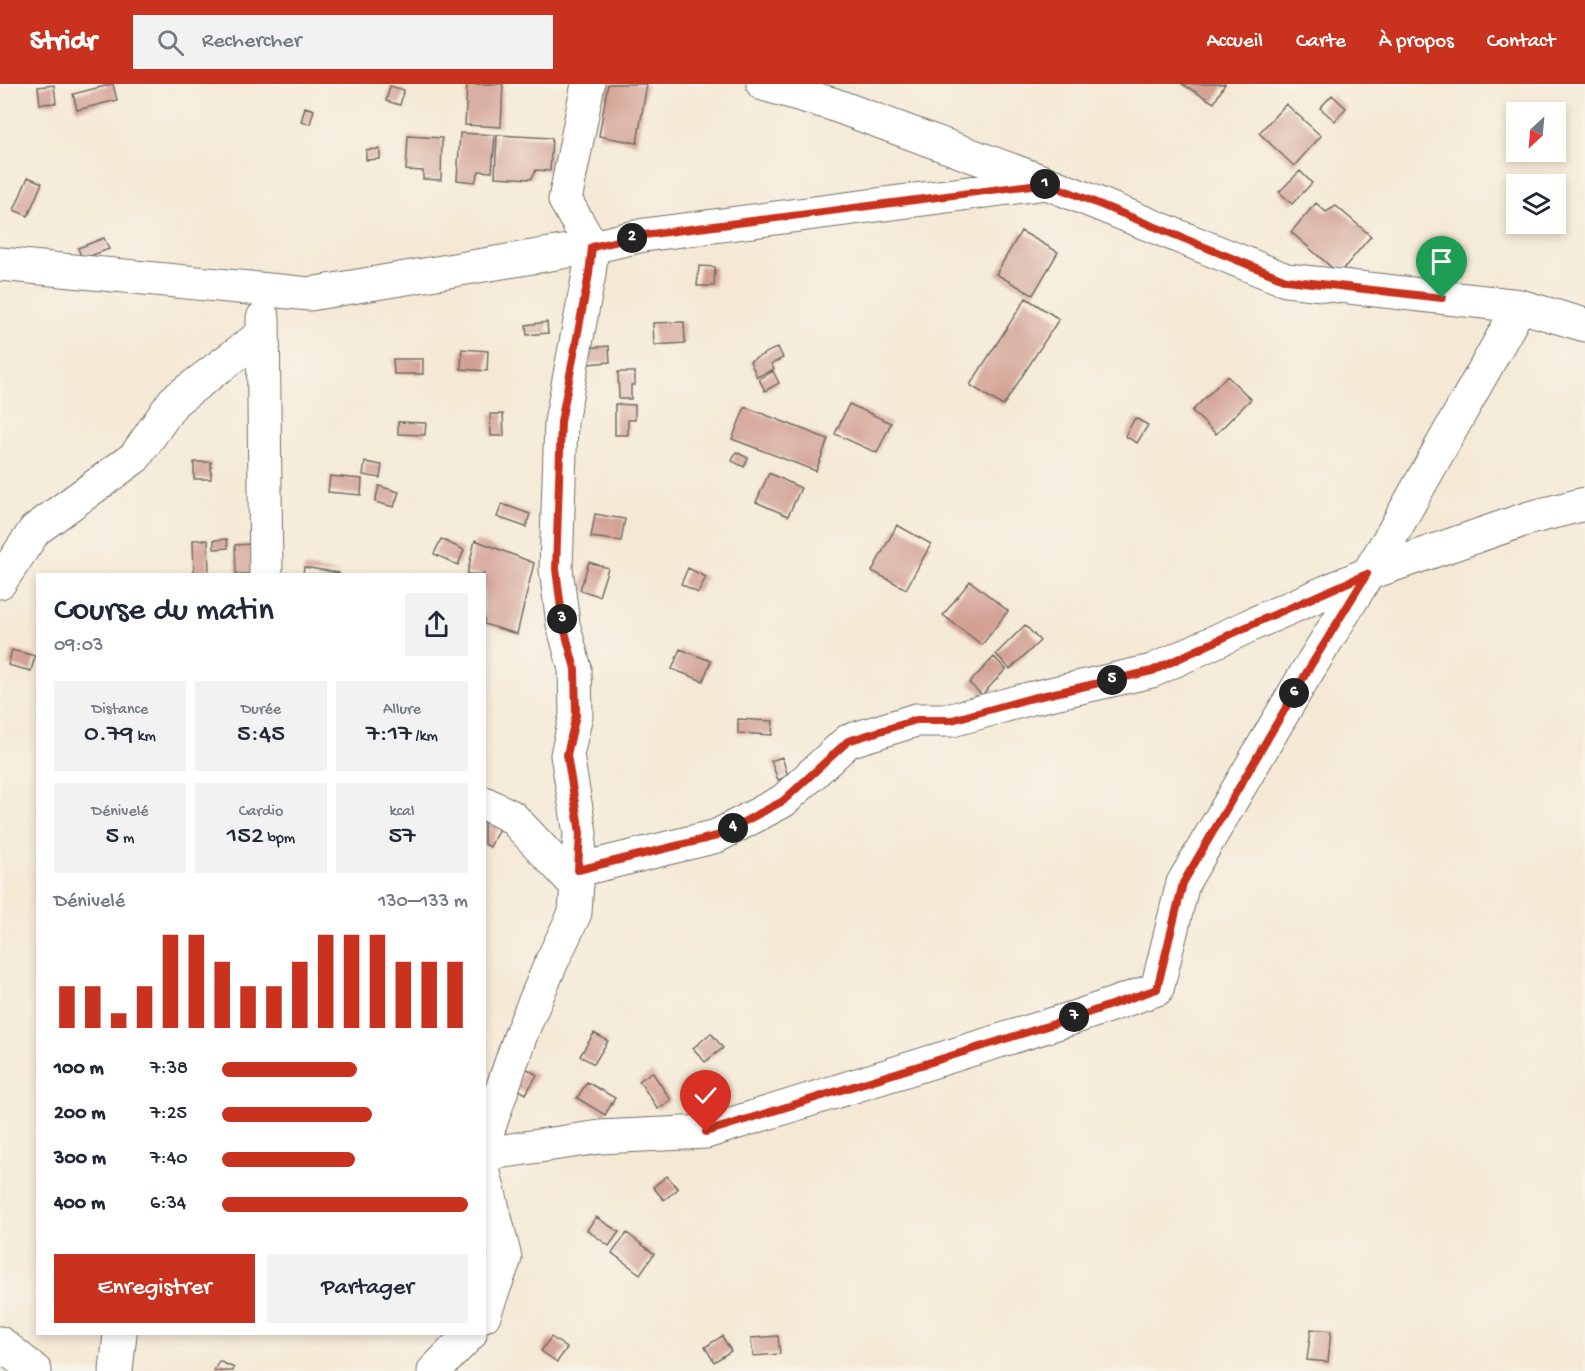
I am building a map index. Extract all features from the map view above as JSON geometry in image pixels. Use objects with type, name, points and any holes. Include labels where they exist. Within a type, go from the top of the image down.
[{"type":"street","points":[[486,1136],[521,1034],[575,913],[580,833],[567,755],[576,715],[575,669],[563,624],[556,569],[561,422],[592,247],[565,200],[588,84]]},
{"type":"street","points":[[762,84],[832,104],[1047,183],[1286,280],[1520,306],[1585,325]]},
{"type":"street","points":[[0,264],[310,294],[592,247],[644,235],[1047,183]]},
{"type":"street","points":[[262,289],[266,573]]},
{"type":"street","points":[[486,1154],[600,1137],[706,1132],[1076,1017],[1157,989],[1183,883],[1305,675],[1390,538],[1520,306]]},
{"type":"street","points":[[0,582],[35,530],[135,457],[174,401],[263,334]]},
{"type":"street","points":[[577,878],[717,836],[783,801],[848,741],[916,720],[952,720],[1028,699],[1152,671],[1367,574],[1528,518],[1585,504]]},
{"type":"street","points":[[486,804],[512,817],[577,878]]},
{"type":"street","points":[[486,1181],[505,1258],[486,1310]]},
{"type":"street","points":[[116,1371],[120,1335]]},
{"type":"street","points":[[434,1371],[470,1335]]},
{"type":"street","points":[[0,1343],[35,1371]]},
{"type":"building","points":[[113,84],[117,100],[77,110],[73,94]]},
{"type":"building","points":[[467,84],[503,84],[501,127],[465,125]]},
{"type":"building","points":[[608,84],[647,84],[637,143],[599,136]]},
{"type":"building","points":[[1182,84],[1225,84],[1214,103]]},
{"type":"building","points":[[54,85],[56,103],[40,104],[38,87]]},
{"type":"building","points":[[390,86],[404,90],[400,105],[386,101]]},
{"type":"building","points":[[1332,95],[1346,108],[1335,121],[1320,108]]},
{"type":"building","points":[[1286,104],[1321,136],[1294,166],[1259,133]]},
{"type":"building","points":[[305,107],[314,110],[310,124],[301,122]]},
{"type":"building","points":[[460,133],[495,135],[492,172],[479,171],[475,182],[457,180]]},
{"type":"building","points":[[497,135],[552,138],[550,171],[536,170],[531,179],[495,177]]},
{"type":"building","points":[[408,136],[442,138],[441,180],[423,179],[423,171],[406,170]]},
{"type":"building","points":[[380,149],[380,159],[366,160],[366,150]]},
{"type":"building","points":[[1300,171],[1312,183],[1292,204],[1279,192]]},
{"type":"building","points":[[28,177],[42,183],[28,216],[14,210]]},
{"type":"building","points":[[1316,203],[1326,212],[1336,206],[1371,236],[1339,274],[1291,232]]},
{"type":"building","points":[[1021,231],[1058,252],[1033,295],[996,274]]},
{"type":"building","points":[[104,238],[109,249],[82,259],[78,248]]},
{"type":"building","points":[[699,266],[715,267],[714,286],[697,286]]},
{"type":"building","points":[[1026,298],[1059,319],[1003,406],[970,385]]},
{"type":"building","points":[[547,322],[548,333],[527,335],[526,325]]},
{"type":"building","points":[[684,322],[685,343],[654,345],[653,323]]},
{"type":"building","points":[[609,346],[610,362],[587,364],[586,348]]},
{"type":"building","points":[[778,347],[783,358],[771,364],[774,369],[757,377],[750,361]]},
{"type":"building","points":[[462,349],[488,351],[487,371],[461,369]]},
{"type":"building","points":[[393,359],[423,359],[423,374],[394,374]]},
{"type":"building","points":[[773,371],[779,383],[765,391],[759,379]]},
{"type":"building","points":[[618,372],[635,372],[635,385],[631,385],[631,399],[619,399]]},
{"type":"building","points":[[1227,376],[1251,399],[1216,434],[1192,411]]},
{"type":"building","points":[[615,404],[635,405],[635,420],[628,420],[628,435],[615,435]]},
{"type":"building","points":[[849,404],[891,423],[877,453],[835,434]]},
{"type":"building","points":[[745,407],[828,439],[816,471],[732,439]]},
{"type":"building","points":[[490,414],[503,414],[504,436],[491,436]]},
{"type":"building","points":[[1135,418],[1148,425],[1137,443],[1125,436]]},
{"type":"building","points":[[398,422],[426,423],[425,435],[398,434]]},
{"type":"building","points":[[736,452],[748,458],[744,467],[732,461]]},
{"type":"building","points":[[194,462],[211,462],[211,479],[194,479]]},
{"type":"building","points":[[365,462],[382,465],[380,478],[363,475]]},
{"type":"building","points":[[769,473],[801,488],[788,516],[756,502]]},
{"type":"building","points":[[330,476],[362,479],[361,495],[328,492]]},
{"type":"building","points":[[379,486],[399,492],[394,507],[375,502]]},
{"type":"building","points":[[502,504],[530,514],[526,527],[497,517]]},
{"type":"building","points":[[595,514],[625,519],[621,541],[591,537]]},
{"type":"building","points":[[897,525],[931,544],[906,589],[872,571]]},
{"type":"building","points":[[227,539],[228,548],[214,549],[214,540]]},
{"type":"building","points":[[441,539],[464,550],[458,565],[434,554]]},
{"type":"building","points":[[193,540],[208,540],[209,573],[194,573]]},
{"type":"building","points":[[475,540],[534,563],[517,634],[486,625],[486,573],[467,573]]},
{"type":"building","points":[[251,544],[252,573],[236,573],[235,545]]},
{"type":"building","points":[[589,562],[608,568],[599,596],[580,590]]},
{"type":"building","points":[[304,567],[339,573],[303,573]]},
{"type":"building","points":[[688,568],[706,577],[698,593],[681,584]]},
{"type":"building","points":[[970,581],[1008,611],[982,645],[943,615]]},
{"type":"building","points":[[1025,625],[1040,641],[1010,669],[996,654]]},
{"type":"building","points":[[680,649],[711,661],[703,681],[672,669]]},
{"type":"building","points":[[12,650],[35,656],[31,671],[8,665]]},
{"type":"building","points":[[994,657],[1006,669],[982,695],[969,683]]},
{"type":"building","points":[[738,719],[773,721],[772,735],[738,733]]},
{"type":"building","points":[[782,757],[788,776],[778,780],[771,761]]},
{"type":"building","points":[[486,814],[502,822],[490,847],[486,845]]},
{"type":"building","points":[[594,1033],[608,1041],[594,1064],[580,1056]]},
{"type":"building","points":[[711,1033],[723,1048],[705,1062],[693,1048]]},
{"type":"building","points":[[526,1068],[537,1075],[526,1094],[514,1087]]},
{"type":"building","points":[[652,1072],[671,1100],[658,1109],[639,1081]]},
{"type":"building","points":[[587,1082],[615,1098],[605,1115],[577,1098]]},
{"type":"building","points":[[667,1176],[678,1189],[664,1200],[653,1187]]},
{"type":"building","points":[[596,1217],[619,1232],[609,1246],[587,1230]]},
{"type":"building","points":[[627,1233],[654,1254],[640,1274],[612,1253]]},
{"type":"building","points":[[1311,1329],[1331,1331],[1328,1362],[1307,1360]]},
{"type":"building","points":[[722,1336],[731,1351],[714,1362],[705,1347]]},
{"type":"building","points":[[778,1336],[780,1354],[753,1356],[751,1338]]},
{"type":"building","points":[[551,1337],[567,1348],[557,1362],[541,1351]]},
{"type":"building","points":[[219,1361],[234,1368],[233,1371],[214,1371]]},
{"type":"route","points":[[706,1132],[1076,1017],[1157,989],[1183,883],[1367,574],[1152,671],[1028,699],[952,720],[916,720],[848,741],[783,801],[717,836],[647,855],[578,870],[580,833],[567,755],[576,715],[575,669],[563,624],[556,569],[561,422],[592,247],[644,235],[1047,183],[1286,280],[1442,298]]}]
